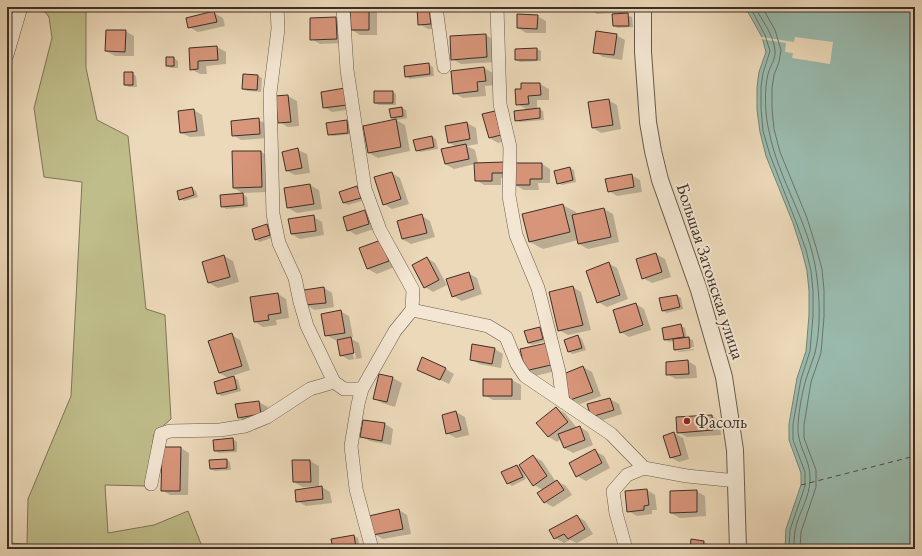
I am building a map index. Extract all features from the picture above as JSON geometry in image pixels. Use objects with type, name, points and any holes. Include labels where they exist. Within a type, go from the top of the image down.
[{"type":"street","points":[[7,55],[21,7]]},
{"type":"street","points":[[277,7],[278,29],[270,93],[273,214],[279,243],[295,278],[307,326],[334,382],[344,389],[362,389]]},
{"type":"street","points":[[343,7],[347,70],[365,189],[380,230],[412,290],[412,310],[395,331],[362,389],[351,446],[356,489],[372,549]]},
{"type":"street","points":[[436,7],[444,67]]},
{"type":"street","points":[[497,7],[500,104],[510,147],[509,196],[516,235],[540,296],[559,372],[563,402]]},
{"type":"street","name":"Большая Затонская улица","points":[[643,7],[644,60],[648,122],[653,151],[660,180],[699,290],[724,377],[734,442],[738,549]]},
{"type":"street","points":[[412,310],[488,326],[506,337],[517,364],[525,376],[610,434],[644,468]]},
{"type":"street","points":[[151,484],[161,434],[170,431],[220,430],[245,426],[267,417],[310,389],[334,382]]},
{"type":"street","points":[[626,549],[616,513],[613,491],[627,475],[644,468],[687,476],[736,481]]},
{"type":"shaded area","points":[[41,7],[86,7],[86,68],[97,120],[128,136],[146,309],[165,315],[171,419],[154,434],[147,486],[105,485],[108,533],[154,525],[188,511],[203,549],[7,549],[7,543],[27,544],[28,499],[71,396],[82,182],[44,177],[34,108],[52,38],[49,17]]},
{"type":"water","points":[[745,7],[915,7],[915,549],[785,549],[786,529],[801,485],[801,473],[789,440],[789,424],[797,378],[806,351],[809,291],[807,271],[802,251],[793,223],[766,156],[760,132],[757,110],[757,87],[759,72],[766,52],[762,37]]},
{"type":"pier","points":[[762,37],[794,42],[795,37],[833,42],[830,64],[792,58],[793,53],[785,52],[786,43],[761,39]]},
{"type":"building","points":[[350,7],[369,7],[369,30],[351,30]]},
{"type":"building","points":[[417,7],[429,7],[431,24],[418,25]]},
{"type":"building","points":[[588,7],[617,7],[617,8],[588,9]]},
{"type":"building","points":[[214,11],[217,22],[188,28],[186,18]]},
{"type":"building","points":[[628,13],[629,26],[613,26],[612,14]]},
{"type":"building","points":[[517,14],[538,15],[537,29],[517,28]]},
{"type":"building","points":[[336,17],[337,39],[310,40],[310,18]]},
{"type":"building","points":[[106,30],[126,30],[125,52],[105,51]]},
{"type":"building","points":[[596,31],[617,34],[614,55],[593,53]]},
{"type":"building","points":[[486,34],[487,57],[451,60],[450,36]]},
{"type":"building","points":[[217,46],[218,60],[198,61],[198,69],[190,70],[189,48]]},
{"type":"building","points":[[537,48],[537,60],[515,60],[515,49]]},
{"type":"building","points":[[166,57],[174,57],[174,66],[166,66]]},
{"type":"building","points":[[429,63],[430,74],[405,77],[404,66]]},
{"type":"building","points":[[484,67],[486,81],[477,82],[478,91],[453,94],[451,71]]},
{"type":"building","points":[[124,72],[133,72],[133,85],[124,85]]},
{"type":"building","points":[[243,74],[258,75],[257,90],[242,89]]},
{"type":"building","points":[[521,83],[540,83],[541,95],[528,96],[529,104],[516,105],[515,89],[521,89]]},
{"type":"building","points":[[345,88],[347,105],[323,108],[321,92]]},
{"type":"building","points":[[374,91],[393,91],[393,103],[374,103]]},
{"type":"building","points":[[288,95],[291,122],[278,123],[275,96]]},
{"type":"building","points":[[609,99],[613,125],[592,128],[588,102]]},
{"type":"building","points":[[402,107],[403,116],[391,118],[389,109]]},
{"type":"building","points":[[540,108],[540,118],[515,121],[514,111]]},
{"type":"building","points":[[194,109],[197,131],[180,133],[178,111]]},
{"type":"building","points":[[495,111],[501,135],[489,138],[482,114]]},
{"type":"building","points":[[259,118],[260,134],[232,136],[231,121]]},
{"type":"building","points":[[396,119],[401,147],[368,153],[363,126]]},
{"type":"building","points":[[347,120],[348,133],[328,135],[326,123]]},
{"type":"building","points":[[467,122],[470,139],[448,143],[445,126]]},
{"type":"building","points":[[432,136],[434,147],[416,151],[413,140]]},
{"type":"building","points":[[466,144],[469,159],[445,164],[441,149]]},
{"type":"building","points":[[298,148],[302,168],[286,171],[282,152]]},
{"type":"building","points":[[232,151],[261,151],[262,187],[233,188]]},
{"type":"building","points":[[505,162],[505,173],[492,173],[492,181],[475,181],[474,163]]},
{"type":"building","points":[[514,163],[542,163],[542,179],[530,179],[530,185],[514,185]]},
{"type":"building","points":[[570,167],[573,180],[557,184],[554,171]]},
{"type":"building","points":[[392,172],[401,199],[383,205],[374,177]]},
{"type":"building","points":[[632,174],[634,187],[608,192],[605,179]]},
{"type":"building","points":[[310,184],[314,204],[287,208],[284,188]]},
{"type":"building","points":[[357,186],[361,198],[343,203],[339,192]]},
{"type":"building","points":[[192,187],[194,195],[179,200],[177,191]]},
{"type":"building","points":[[243,193],[244,205],[221,207],[220,195]]},
{"type":"building","points":[[563,204],[570,232],[529,242],[522,214]]},
{"type":"building","points":[[604,208],[611,237],[578,244],[572,215]]},
{"type":"building","points":[[365,210],[369,224],[347,231],[343,217]]},
{"type":"building","points":[[422,214],[427,233],[402,239],[397,221]]},
{"type":"building","points":[[314,215],[316,231],[291,234],[288,219]]},
{"type":"building","points":[[267,224],[270,235],[255,240],[252,229]]},
{"type":"building","points":[[381,240],[389,261],[367,269],[359,248]]},
{"type":"building","points":[[656,253],[662,272],[642,279],[636,259]]},
{"type":"building","points":[[224,255],[230,277],[208,283],[202,262]]},
{"type":"building","points":[[427,257],[439,280],[424,288],[412,265]]},
{"type":"building","points":[[609,262],[620,295],[597,303],[586,271]]},
{"type":"building","points":[[469,272],[474,289],[452,297],[446,279]]},
{"type":"building","points":[[573,286],[583,325],[558,331],[549,292]]},
{"type":"building","points":[[324,287],[326,303],[305,305],[304,290]]},
{"type":"building","points":[[278,293],[281,313],[268,315],[269,320],[254,322],[250,297]]},
{"type":"building","points":[[677,295],[680,307],[662,311],[659,298]]},
{"type":"building","points":[[636,303],[643,325],[620,333],[613,310]]},
{"type":"building","points":[[341,310],[345,333],[325,336],[321,314]]},
{"type":"building","points":[[681,324],[684,337],[664,340],[662,328]]},
{"type":"building","points":[[540,327],[543,339],[528,343],[524,331]]},
{"type":"building","points":[[232,333],[242,366],[219,373],[208,341]]},
{"type":"building","points":[[578,335],[582,348],[568,352],[564,340]]},
{"type":"building","points":[[351,337],[354,353],[340,356],[337,340]]},
{"type":"building","points":[[689,337],[690,348],[674,350],[673,339]]},
{"type":"building","points":[[547,343],[551,365],[525,371],[520,349]]},
{"type":"building","points":[[472,344],[495,348],[492,364],[470,360]]},
{"type":"building","points":[[422,357],[446,368],[440,380],[417,370]]},
{"type":"building","points":[[688,360],[689,374],[666,375],[666,362]]},
{"type":"building","points":[[583,366],[593,392],[570,400],[561,375]]},
{"type":"building","points":[[379,374],[393,377],[387,402],[373,399]]},
{"type":"building","points":[[234,376],[237,389],[217,394],[214,382]]},
{"type":"building","points":[[483,379],[512,379],[512,396],[483,396]]},
{"type":"building","points":[[610,398],[614,410],[591,417],[587,404]]},
{"type":"building","points":[[259,401],[261,414],[238,418],[235,404]]},
{"type":"building","points":[[556,407],[568,422],[548,437],[536,423]]},
{"type":"building","points":[[456,411],[461,430],[446,434],[442,415]]},
{"type":"building","points":[[712,415],[713,430],[677,433],[676,417]]},
{"type":"building","points":[[363,420],[385,423],[382,441],[360,437]]},
{"type":"building","points":[[580,426],[585,440],[564,448],[558,434]]},
{"type":"building","points":[[674,432],[681,455],[670,458],[663,436]]},
{"type":"building","points":[[233,438],[234,450],[214,451],[213,440]]},
{"type":"building","points":[[162,447],[181,447],[180,491],[161,491]]},
{"type":"building","points":[[595,449],[602,463],[576,477],[569,463]]},
{"type":"building","points":[[533,455],[547,476],[533,486],[519,465]]},
{"type":"building","points":[[227,459],[227,468],[210,469],[209,460]]},
{"type":"building","points":[[292,460],[310,460],[311,482],[293,482]]},
{"type":"building","points":[[517,465],[523,477],[507,484],[501,472]]},
{"type":"building","points":[[557,480],[564,490],[544,503],[537,493]]},
{"type":"building","points":[[322,486],[323,499],[296,502],[295,490]]},
{"type":"building","points":[[647,489],[649,505],[644,506],[644,510],[627,512],[625,491]]},
{"type":"building","points":[[697,490],[697,512],[670,513],[670,491]]},
{"type":"building","points":[[399,509],[403,529],[373,535],[369,516]]},
{"type":"building","points":[[577,515],[585,529],[568,539],[564,534],[554,539],[549,530]]},
{"type":"building","points":[[354,535],[356,547],[333,549],[331,539]]},
{"type":"building","points":[[691,539],[704,541],[703,549],[690,549]]},
{"type":"building","points":[[646,546],[661,548],[661,549],[645,549]]},
{"type":"ferry route","points":[[801,485],[915,456]]},
{"type":"place","name":"Фасоль","points":[[687,421]]}]
